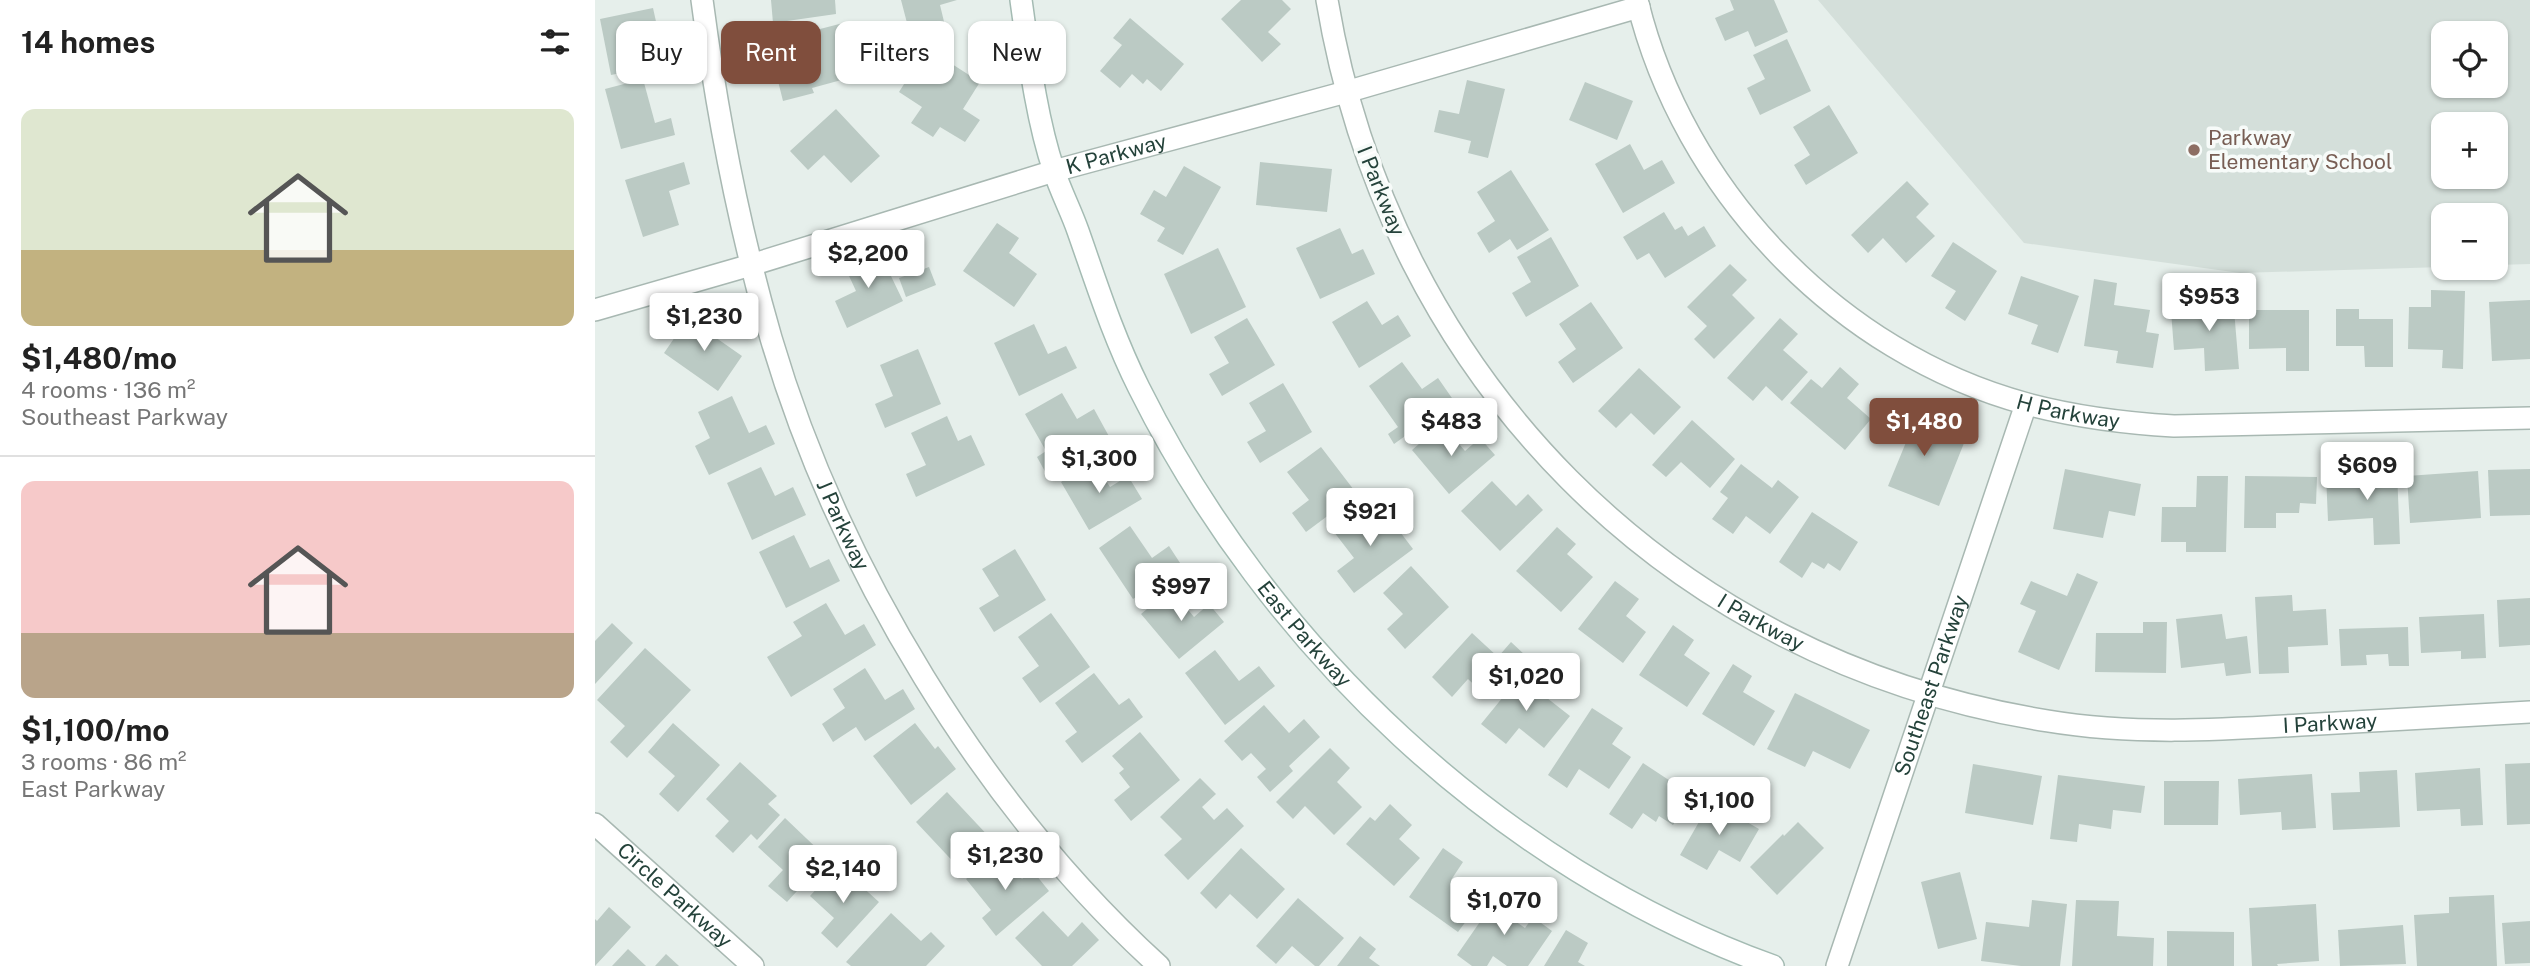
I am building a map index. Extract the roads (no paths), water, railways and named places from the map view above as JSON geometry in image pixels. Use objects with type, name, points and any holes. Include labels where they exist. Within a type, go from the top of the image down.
[{"type":"street","name":"J Parkway","points":[[702,0],[711,65],[751,265],[787,387],[823,481],[865,573],[914,661],[999,787],[1070,874],[1159,966]]},
{"type":"street","name":"East Parkway","points":[[1021,0],[1036,92],[1054,171],[1105,313],[1171,448],[1245,563],[1305,638],[1405,740],[1531,842],[1636,905],[1710,941],[1773,966]]},
{"type":"street","name":"I Parkway","points":[[1327,0],[1346,92],[1366,157],[1413,267],[1442,319],[1512,417],[1573,483],[1618,525],[1665,562],[1739,612],[1847,665],[1960,704],[2049,722],[2168,731],[2530,712]]},
{"type":"street","name":"K Parkway","points":[[595,310],[751,265],[1054,171],[1346,92],[1638,4]]},
{"type":"street","name":"H Parkway","points":[[1638,4],[1658,66],[1688,130],[1711,171],[1746,218],[1806,282],[1877,335],[1927,365],[2026,404],[2115,422],[2174,426],[2530,418]]},
{"type":"street","name":"Southeast Parkway","points":[[1837,966],[2026,404]]},
{"type":"street","name":"Circle Parkway","points":[[595,824],[753,966]]},
{"type":"place","name":"Parkway Elementary School","points":[[2194,150]]}]
